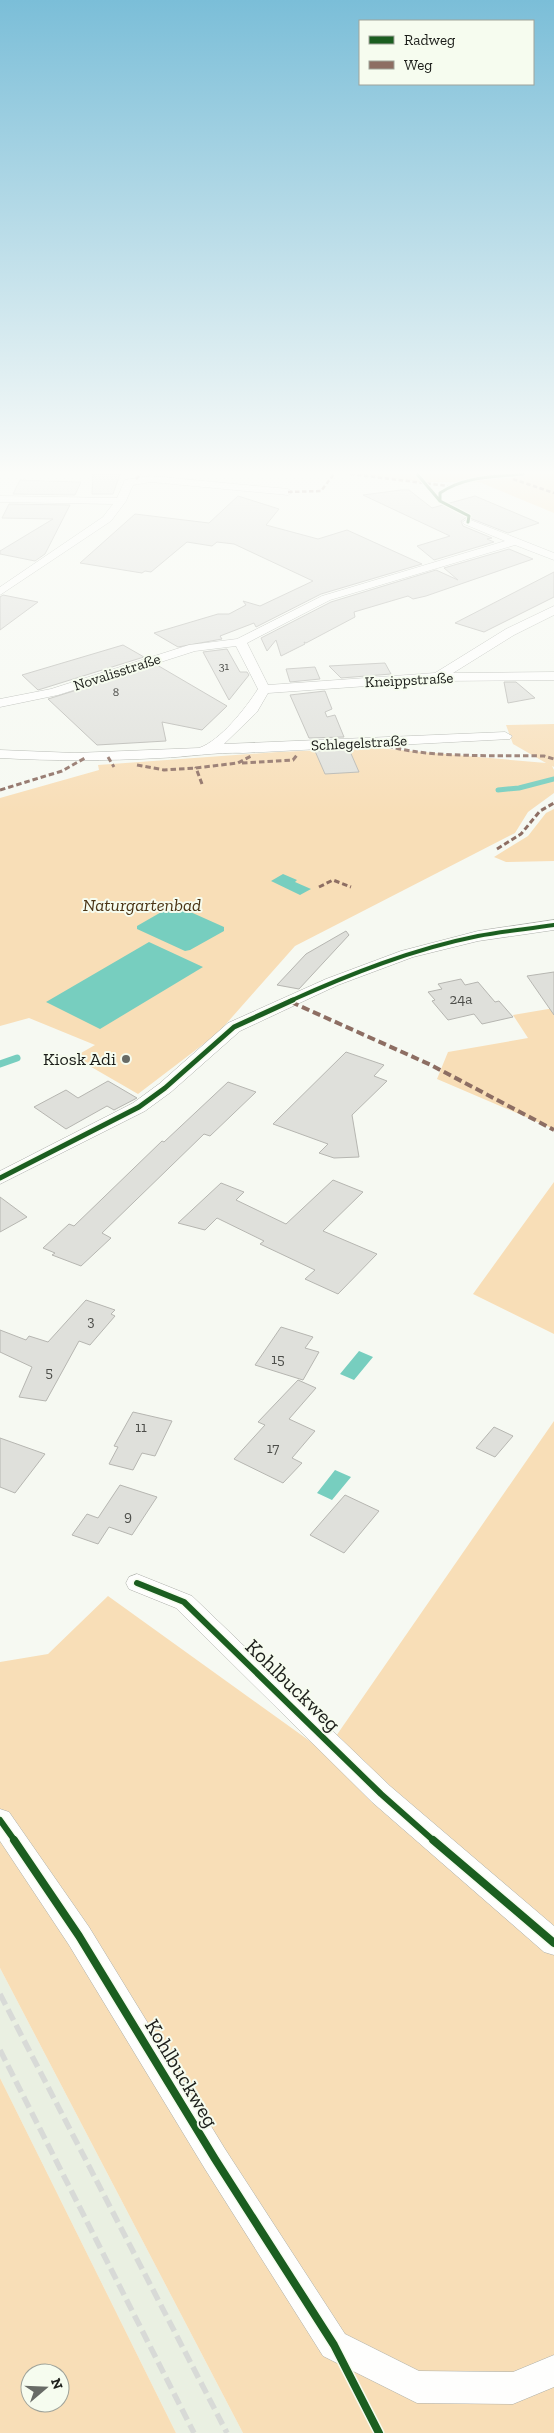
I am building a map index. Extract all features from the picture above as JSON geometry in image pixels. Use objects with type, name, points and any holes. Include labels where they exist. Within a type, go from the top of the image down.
[{"type":"street","name":"Novalisstraße","points":[[0,703],[54,692],[193,648],[240,642],[326,598],[361,588]]},
{"type":"street","points":[[438,677],[510,632],[554,610]]},
{"type":"street","points":[[213,748],[252,709],[264,689],[240,642]]},
{"type":"street","name":"Kneippstraße","points":[[264,689],[438,677],[554,676]]},
{"type":"street","name":"Schlegelstraße","points":[[0,754],[85,758],[200,752],[213,748],[243,749],[505,736]]},
{"type":"street","points":[[0,1178],[139,1107],[165,1088],[234,1027],[332,982],[407,954],[478,936],[554,925]]},
{"type":"street","name":"Kohlbuckweg","points":[[137,1583],[184,1602],[381,1794],[461,1865],[554,1943]]},
{"type":"street","name":"Kohlbuckweg","points":[[0,1820],[79,1936],[215,2159],[334,2345],[417,2387],[513,2388],[554,2371]]},
{"type":"shaded area","points":[[0,1968],[243,2433],[176,2433],[0,2078]]},
{"type":"green space","name":"Naturgartenbad","points":[[554,724],[554,767],[552,766],[554,770],[554,793],[528,812],[515,833],[295,946],[218,1033],[138,1094],[74,1057],[95,1045],[29,1018],[0,1026],[0,798],[99,770],[98,765],[278,752],[377,748],[546,763],[513,744],[506,725]]},
{"type":"green space","points":[[554,809],[554,861],[506,862],[494,857],[528,836],[546,813]]},
{"type":"green space","points":[[554,1008],[554,1129],[437,1079],[448,1052],[528,1038],[513,1015]]},
{"type":"green space","points":[[554,1182],[554,1334],[473,1294]]},
{"type":"green space","points":[[554,1421],[554,2433],[243,2433],[0,1968],[0,1662],[48,1654],[108,1596],[325,1752]]},
{"type":"green space","points":[[0,2078],[176,2433],[0,2433]]},
{"type":"water","points":[[283,874],[311,889],[300,895],[271,881]]},
{"type":"water","points":[[177,906],[224,927],[224,931],[185,951],[137,929],[137,926],[170,907]]},
{"type":"water","points":[[149,942],[203,967],[100,1029],[46,1002]]},
{"type":"water","points":[[359,1351],[373,1357],[354,1380],[340,1374]]},
{"type":"water","points":[[335,1470],[351,1477],[332,1500],[317,1493]]},
{"type":"building","points":[[299,588],[343,588],[321,594],[256,627],[254,623],[220,636],[222,639],[178,647],[154,633],[218,614],[229,614],[246,605],[243,601],[260,606]]},
{"type":"building","points":[[378,588],[450,588],[413,599],[408,596],[354,612],[355,617],[306,643],[304,642],[305,644],[281,656],[276,640],[267,651],[261,638],[331,602]]},
{"type":"building","points":[[524,588],[554,588],[554,597],[484,632],[455,623]]},
{"type":"building","points":[[3,595],[38,602],[0,630],[0,597]]},
{"type":"building","points":[[123,645],[144,657],[38,690],[22,675]]},
{"type":"building","points":[[227,649],[240,672],[247,672],[249,675],[229,700],[203,652]]},
{"type":"building","points":[[385,663],[391,674],[341,678],[329,666]]},
{"type":"building","points":[[157,665],[227,706],[202,730],[162,722],[166,741],[97,745],[48,699]]},
{"type":"building","points":[[315,667],[320,679],[290,682],[286,669]]},
{"type":"building","points":[[504,682],[516,682],[535,698],[508,703]]},
{"type":"building","points":[[325,691],[332,709],[325,712],[327,717],[335,715],[344,737],[309,738],[290,695]]},
{"type":"building","points":[[349,749],[359,772],[325,774],[315,751]]},
{"type":"building","points":[[346,931],[349,935],[299,989],[277,985],[306,954]]},
{"type":"building","points":[[554,972],[554,1015],[527,976]]},
{"type":"building","points":[[461,979],[465,985],[478,982],[495,1002],[499,1001],[513,1017],[482,1024],[474,1014],[448,1020],[432,1001],[435,1000],[428,992],[442,989],[438,984]]},
{"type":"building","points":[[346,1052],[384,1065],[374,1076],[387,1081],[352,1115],[359,1157],[334,1158],[319,1153],[328,1144],[273,1124]]},
{"type":"building","points":[[108,1081],[137,1098],[114,1110],[107,1106],[66,1129],[34,1107],[66,1090],[78,1098]]},
{"type":"building","points":[[228,1082],[256,1092],[210,1136],[204,1134],[102,1233],[111,1238],[81,1266],[52,1255],[55,1253],[43,1248],[69,1224],[74,1226],[162,1141],[164,1142]]},
{"type":"building","points":[[333,1180],[363,1192],[323,1231],[377,1254],[338,1294],[305,1279],[315,1270],[260,1244],[264,1241],[217,1218],[205,1230],[178,1223],[221,1183],[244,1192],[236,1200],[286,1224]]},
{"type":"building","points":[[0,1197],[27,1217],[0,1232]]},
{"type":"building","points":[[86,1300],[115,1310],[111,1314],[115,1316],[90,1345],[79,1341],[46,1401],[19,1397],[32,1367],[0,1352],[0,1330],[26,1340],[29,1336],[48,1342]]},
{"type":"building","points":[[281,1327],[313,1337],[305,1348],[319,1352],[303,1380],[255,1365]]},
{"type":"building","points":[[298,1380],[316,1388],[289,1419],[315,1431],[292,1458],[302,1463],[283,1483],[234,1459],[265,1425],[258,1422]]},
{"type":"building","points":[[133,1412],[172,1421],[155,1456],[142,1453],[133,1470],[109,1464],[118,1447],[114,1446]]},
{"type":"building","points":[[494,1427],[513,1436],[495,1457],[476,1448]]},
{"type":"building","points":[[0,1438],[45,1454],[15,1493],[0,1487]]},
{"type":"building","points":[[120,1485],[157,1497],[132,1535],[109,1527],[98,1544],[72,1535],[87,1514],[98,1518]]},
{"type":"building","points":[[345,1495],[379,1511],[344,1553],[310,1535]]},
{"type":"waterway","points":[[498,790],[519,788],[554,779]]},
{"type":"waterway","points":[[0,1064],[17,1058]]},
{"type":"railway","points":[[0,1994],[227,2433]]},
{"type":"railway","points":[[0,2050],[194,2433]]},
{"type":"marked path","points":[[380,742],[390,748],[413,752],[544,756],[554,759]]},
{"type":"marked path","points":[[202,784],[196,768],[238,763],[253,755]]},
{"type":"marked path","points":[[242,763],[293,760],[297,755]]},
{"type":"marked path","points":[[108,757],[114,767]]},
{"type":"marked path","points":[[0,790],[62,771],[85,758]]},
{"type":"marked path","points":[[137,765],[164,770],[196,768]]},
{"type":"marked path","points":[[497,849],[521,834],[540,811],[554,803]]},
{"type":"marked path","points":[[319,887],[333,880],[351,887]]},
{"type":"marked path","points":[[291,1002],[431,1065],[554,1130]]},
{"type":"cycle path","points":[[0,1178],[139,1107],[165,1088],[234,1027],[332,982],[407,954],[478,936],[554,925]]},
{"type":"cycle path","points":[[137,1583],[184,1602],[381,1794],[461,1865],[554,1943]]},
{"type":"cycle path","points":[[0,1820],[79,1936],[215,2159],[334,2345],[379,2433]]},
{"type":"place","name":"Kiosk Adi","points":[[126,1059]]}]
